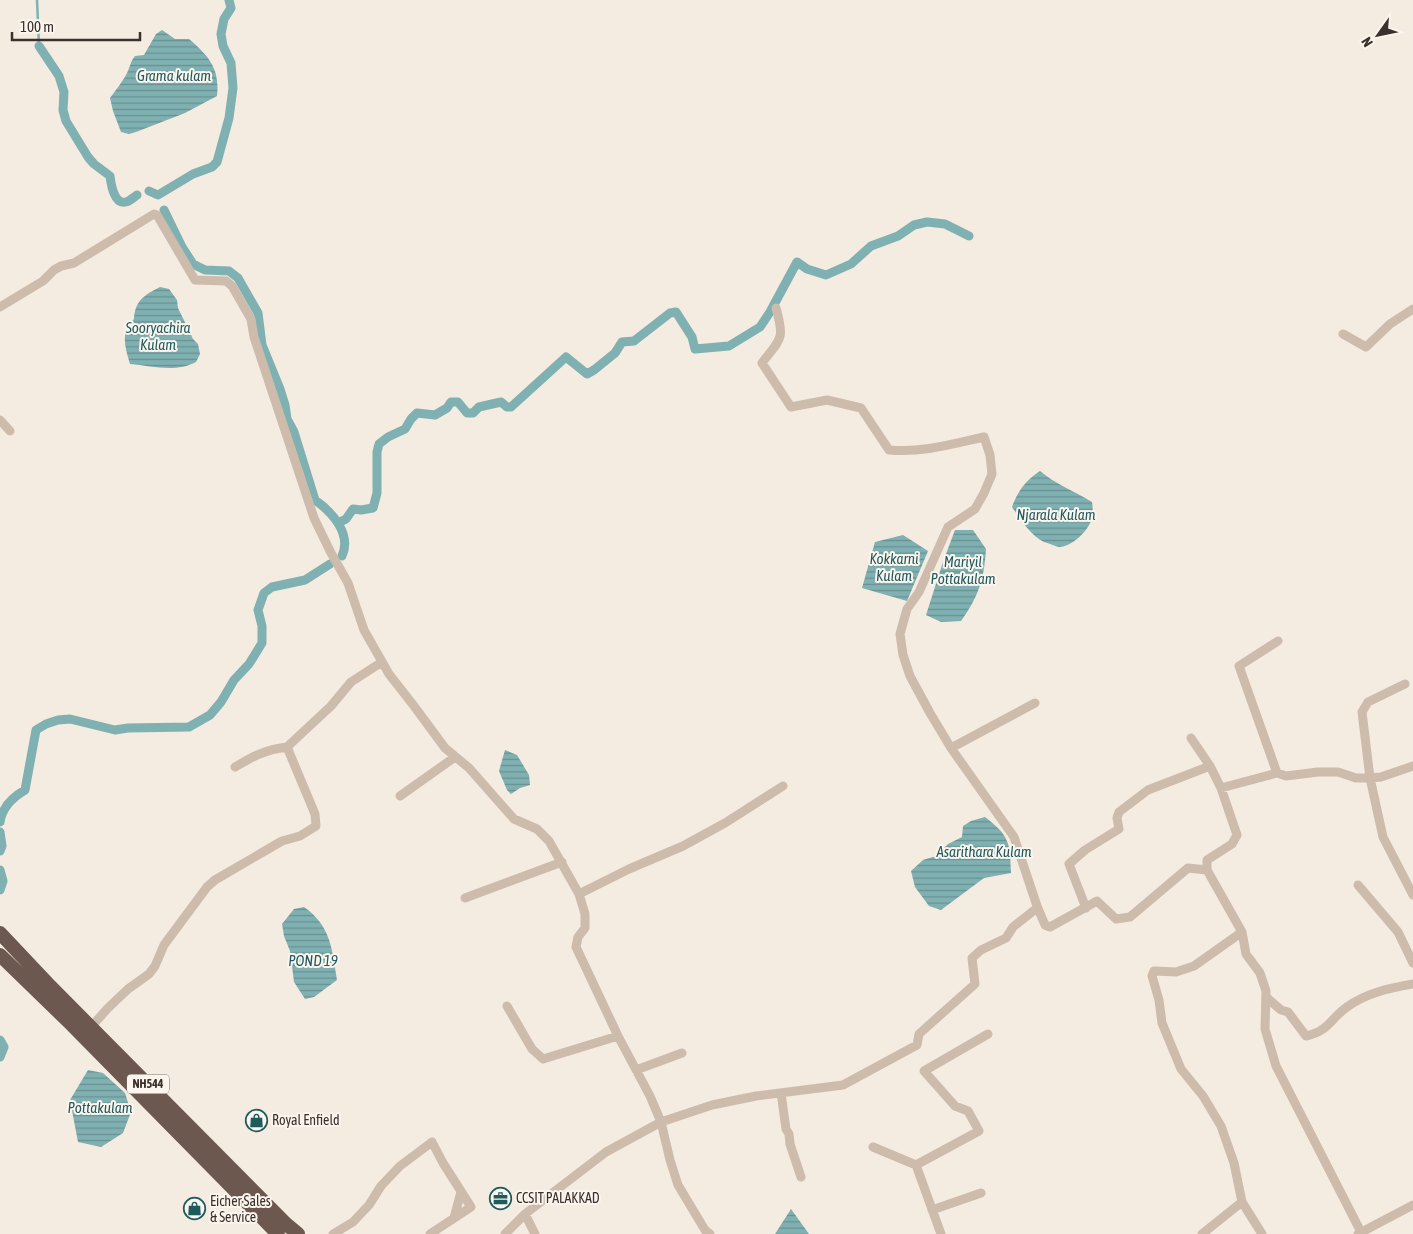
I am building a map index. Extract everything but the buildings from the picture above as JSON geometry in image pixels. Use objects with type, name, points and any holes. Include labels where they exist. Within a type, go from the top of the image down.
[{"type":"highway","name":"NH544","points":[[0,932],[91,1027],[298,1234]]},
{"type":"highway","name":"NH544","points":[[0,955],[70,1023],[278,1234]]},
{"type":"street","points":[[0,307],[43,281],[54,270],[74,263],[154,214],[157,215],[194,280],[226,281],[232,286],[251,318],[254,337],[314,518],[348,583],[364,630],[388,674],[444,748],[469,768],[514,819],[537,829],[549,841],[562,862],[579,894],[585,914],[585,928],[578,937],[576,947],[618,1036],[650,1096],[661,1122],[678,1185],[704,1230],[710,1234]]},
{"type":"street","points":[[776,308],[782,328],[781,338],[762,363],[791,407],[827,400],[861,408],[889,450],[906,451],[942,447],[984,437],[990,455],[992,474],[984,493],[975,509],[948,527],[919,592],[908,609],[900,634],[903,654],[910,676],[930,713],[951,748],[1014,837],[1037,908],[1045,925],[1050,927],[1097,901],[1116,919],[1130,917],[1188,868],[1207,870]]},
{"type":"street","points":[[1343,334],[1366,347],[1390,324],[1413,309]]},
{"type":"street","points":[[0,420],[10,431]]},
{"type":"street","points":[[1277,773],[1240,666],[1278,642]]},
{"type":"street","points":[[235,767],[252,756],[275,749],[287,748],[331,706],[351,682],[382,662]]},
{"type":"street","points":[[1405,684],[1368,702],[1362,712],[1370,778],[1383,837],[1413,895]]},
{"type":"street","points":[[951,748],[1035,703]]},
{"type":"street","points":[[1190,738],[1210,766],[1221,788],[1237,835],[1232,844],[1207,860],[1207,870],[1242,932],[1246,954],[1260,973],[1266,991],[1264,1029],[1276,1066],[1361,1233],[1413,1205]]},
{"type":"street","points":[[91,1027],[128,989],[149,974],[155,966],[164,945],[207,887],[215,880],[282,841],[300,836],[316,826],[315,814],[287,748]]},
{"type":"street","points":[[400,796],[455,757]]},
{"type":"street","points":[[1086,908],[1069,864],[1085,850],[1119,829],[1117,818],[1119,812],[1148,790],[1210,766]]},
{"type":"street","points":[[1221,788],[1277,773],[1286,776],[1318,772],[1338,772],[1356,778],[1370,778],[1381,777],[1413,766]]},
{"type":"street","points":[[579,894],[629,869],[683,846],[725,823],[782,786]]},
{"type":"street","points":[[465,898],[562,862]]},
{"type":"street","points":[[1358,884],[1398,932],[1413,963]]},
{"type":"street","points":[[505,1234],[525,1214],[606,1152],[661,1122],[712,1105],[756,1096],[843,1084],[917,1045],[919,1034],[975,984],[972,958],[981,950],[1006,938],[1013,927],[1037,908]]},
{"type":"street","points":[[1242,932],[1194,966],[1176,972],[1154,971],[1152,976],[1160,1000],[1162,1023],[1181,1069],[1203,1096],[1221,1126],[1234,1163],[1242,1202],[1262,1234]]},
{"type":"street","points":[[1266,997],[1281,1010],[1288,1012],[1306,1036],[1318,1034],[1346,1008],[1364,996],[1413,984]]},
{"type":"street","points":[[507,1006],[532,1049],[543,1059],[618,1036]]},
{"type":"street","points":[[916,1165],[979,1131],[968,1111],[955,1106],[924,1071],[988,1034]]},
{"type":"street","points":[[636,1070],[682,1053]]},
{"type":"street","points":[[781,1092],[786,1129],[801,1177]]},
{"type":"street","points":[[335,1234],[354,1222],[369,1205],[381,1186],[400,1166],[432,1142],[471,1207],[430,1234]]},
{"type":"street","points":[[873,1147],[916,1165],[941,1234]]},
{"type":"street","points":[[454,1218],[461,1192]]},
{"type":"street","points":[[932,1210],[981,1193]]},
{"type":"street","points":[[1202,1234],[1212,1231],[1242,1202]]},
{"type":"street","points":[[525,1214],[535,1234]]},
{"type":"water","name":"Grama kulam","points":[[162,30],[175,39],[189,39],[207,57],[212,64],[217,78],[217,96],[185,113],[136,132],[129,134],[121,132],[110,98],[125,77],[135,56],[144,55],[156,34]]},
{"type":"water","name":"Sooryachira Kulam","points":[[160,287],[169,289],[177,300],[178,308],[193,339],[198,344],[200,354],[196,362],[172,368],[130,364],[125,346],[125,335],[134,319],[138,303],[149,293]]},
{"type":"water","name":"Njarala Kulam","points":[[1040,471],[1058,484],[1092,502],[1093,509],[1089,525],[1078,538],[1064,546],[1057,547],[1039,539],[1026,527],[1012,507],[1023,487]]},
{"type":"water","name":"Mariyil Pottakulam","points":[[955,530],[973,530],[986,549],[984,569],[980,587],[961,621],[941,622],[926,615]]},
{"type":"water","name":"Kokkarni Kulam","points":[[903,535],[928,551],[907,601],[862,588],[875,542]]},
{"type":"water","points":[[505,750],[517,755],[529,775],[530,785],[520,788],[511,794],[507,790],[499,771]]},
{"type":"water","name":"Asarithara Kulam","points":[[985,817],[1004,835],[1007,841],[1011,873],[984,878],[941,910],[929,906],[915,887],[911,871],[923,860],[936,856],[948,844],[962,837],[963,826],[971,821]]},
{"type":"water","name":"POND 19","points":[[304,907],[313,914],[325,930],[329,939],[337,980],[314,997],[305,999],[294,982],[290,951],[282,924],[294,909]]},
{"type":"water","name":"Pottakulam","points":[[88,1070],[103,1073],[125,1093],[131,1112],[123,1133],[101,1147],[78,1142],[70,1100]]},
{"type":"water","points":[[791,1209],[809,1234],[775,1234]]},
{"type":"waterway","points":[[37,0],[39,46]]},
{"type":"waterway","points":[[149,191],[158,195],[193,174],[212,167],[217,162],[229,118],[233,88],[231,63],[223,46],[221,34],[224,19],[231,8],[229,0]]},
{"type":"waterway","points":[[39,46],[59,76],[64,92],[63,110],[66,121],[88,157],[110,176],[114,193],[119,200],[126,202],[137,195]]},
{"type":"waterway","points":[[164,210],[182,247],[193,264],[205,270],[229,271],[238,278],[258,313],[262,345],[280,389],[287,419],[294,432],[315,500],[334,517],[342,532],[344,540],[342,556]]},
{"type":"waterway","points":[[338,523],[346,519],[353,509],[373,508],[377,493],[377,452],[379,444],[388,437],[405,429],[417,413],[435,415],[447,408],[451,402],[458,402],[467,413],[473,413],[479,407],[501,402],[507,407],[511,407],[566,357],[587,374],[615,353],[622,342],[634,341],[670,313],[676,312],[692,337],[695,349],[729,346],[760,327],[797,262],[807,269],[826,275],[851,264],[871,246],[898,236],[914,225],[927,222],[945,224],[969,236]]},
{"type":"waterway","points":[[0,822],[3,812],[9,803],[25,790],[36,730],[58,720],[70,719],[115,730],[189,727],[210,715],[221,702],[234,680],[249,664],[262,643],[262,626],[258,610],[264,593],[272,587],[305,580],[330,564]]},
{"type":"waterway","points":[[0,832],[2,846],[0,851]]},
{"type":"waterway","points":[[0,870],[3,881],[0,890]]},
{"type":"waterway","points":[[0,1040],[4,1047],[0,1057]]},
{"type":"place","name":"Royal Enfield","points":[[256,1120]]},
{"type":"place","name":"CCSIT PALAKKAD","points":[[500,1198]]},
{"type":"place","name":"Eicher Sales & Service","points":[[194,1209]]}]
